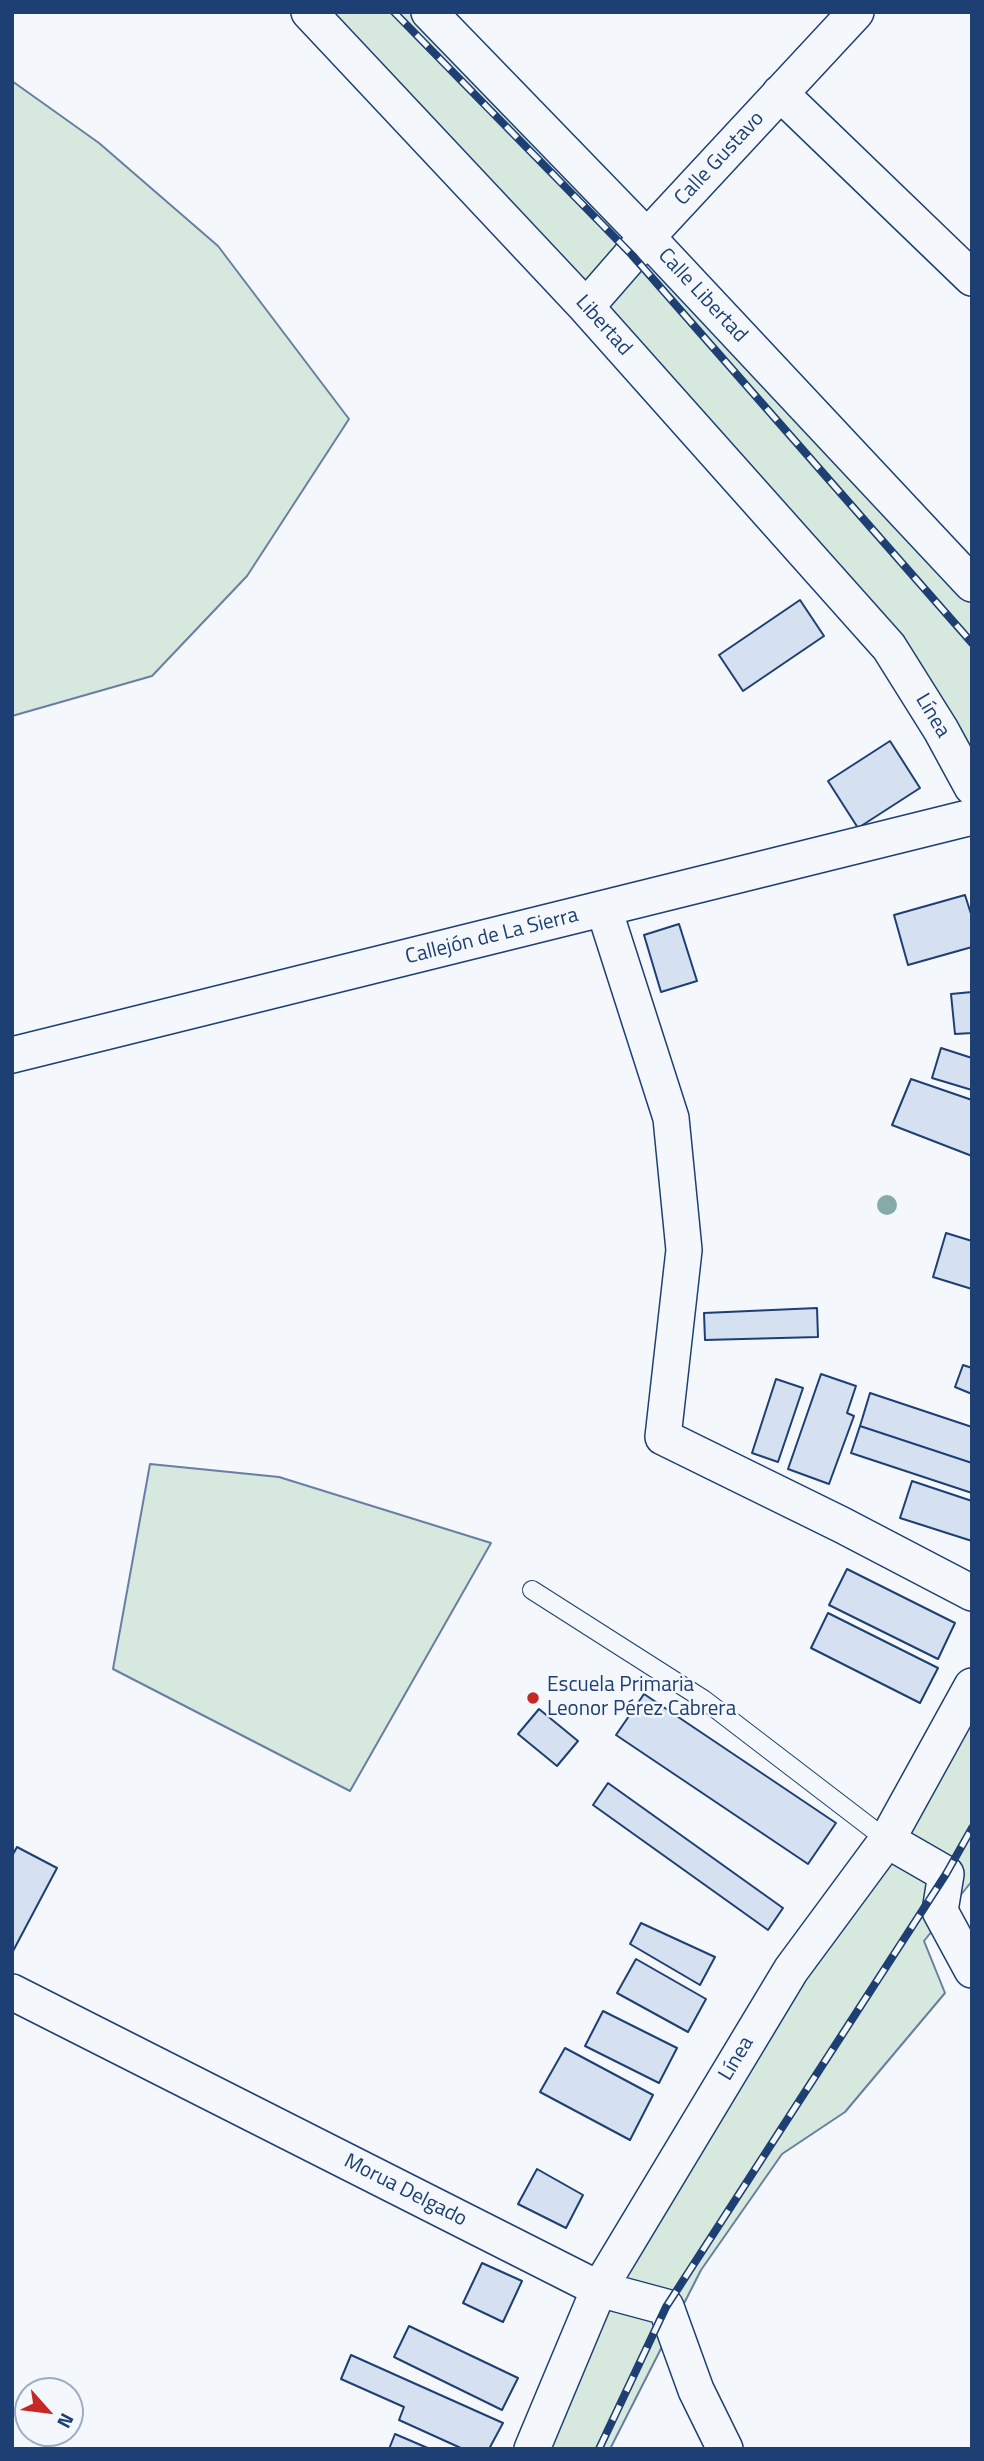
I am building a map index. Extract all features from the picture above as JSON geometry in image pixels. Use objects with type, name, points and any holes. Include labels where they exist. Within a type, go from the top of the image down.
[{"type":"street","name":"Libertad","points":[[309,12],[586,307],[890,647]]},
{"type":"street","name":"Calle Libertad","points":[[429,12],[647,237],[972,584]]},
{"type":"street","name":"Calle Gustavo","points":[[586,307],[848,15]]},
{"type":"street","points":[[780,93],[972,278]]},
{"type":"street","name":"Línea","points":[[890,647],[972,787]]},
{"type":"street","name":"Callejón de La Sierra","points":[[12,1055],[972,817]]},
{"type":"street","points":[[604,909],[671,1118],[684,1250],[663,1437],[842,1525],[972,1593]]},
{"type":"street","name":"Línea","points":[[531,2449],[599,2289],[791,1970],[887,1840],[972,1686]]},
{"type":"street","points":[[887,1840],[946,1874],[940,1911],[972,1970]]},
{"type":"street","name":"Morua Delgado","points":[[12,1992],[599,2289],[666,2307],[696,2390],[725,2449]]},
{"type":"lane","points":[[532,1590],[703,1699],[887,1840]]},
{"type":"shaded area","points":[[309,12],[429,12],[972,584],[972,787],[941,730]]},
{"type":"shaded area","points":[[12,81],[99,143],[218,246],[349,419],[247,576],[152,676],[12,716]]},
{"type":"shaded area","points":[[150,1464],[279,1477],[491,1543],[350,1791],[113,1669]]},
{"type":"shaded area","points":[[972,1685],[972,1881],[924,1941],[945,1993],[845,2112],[782,2154],[701,2270],[610,2449],[532,2449],[599,2289]]},
{"type":"building","points":[[800,600],[824,636],[743,691],[719,655]]},
{"type":"building","points":[[890,741],[920,788],[858,828],[828,781]]},
{"type":"building","points":[[965,895],[972,917],[972,947],[908,965],[894,915]]},
{"type":"building","points":[[679,924],[697,981],[661,992],[644,935]]},
{"type":"building","points":[[972,992],[972,1033],[955,1034],[951,994]]},
{"type":"building","points":[[941,1048],[972,1058],[972,1090],[932,1078]]},
{"type":"building","points":[[911,1079],[972,1100],[972,1156],[892,1125]]},
{"type":"building","points":[[946,1233],[972,1241],[972,1289],[933,1277]]},
{"type":"building","points":[[817,1308],[818,1337],[705,1340],[704,1313]]},
{"type":"building","points":[[963,1365],[972,1368],[972,1394],[955,1387]]},
{"type":"building","points":[[821,1374],[856,1386],[847,1413],[854,1416],[829,1484],[788,1469]]},
{"type":"building","points":[[776,1379],[803,1388],[778,1462],[752,1453]]},
{"type":"building","points":[[870,1393],[972,1427],[972,1463],[860,1426]]},
{"type":"building","points":[[860,1426],[972,1463],[972,1493],[851,1453]]},
{"type":"building","points":[[912,1481],[972,1501],[972,1541],[900,1518]]},
{"type":"building","points":[[847,1569],[955,1623],[938,1659],[829,1605]]},
{"type":"building","points":[[828,1613],[938,1668],[920,1703],[811,1648]]},
{"type":"building","points":[[644,1694],[836,1823],[808,1864],[616,1735]]},
{"type":"building","points":[[539,1709],[578,1741],[557,1766],[518,1734]]},
{"type":"building","points":[[608,1783],[783,1908],[768,1930],[593,1805]]},
{"type":"building","points":[[17,1847],[57,1868],[12,1953],[12,1856]]},
{"type":"building","points":[[641,1923],[715,1957],[700,1985],[630,1944]]},
{"type":"building","points":[[636,1959],[706,1999],[688,2032],[617,1993]]},
{"type":"building","points":[[603,2011],[677,2048],[659,2083],[585,2046]]},
{"type":"building","points":[[565,2048],[653,2095],[630,2140],[540,2092]]},
{"type":"building","points":[[537,2169],[583,2195],[566,2228],[518,2204]]},
{"type":"building","points":[[482,2263],[522,2281],[503,2322],[463,2303]]},
{"type":"building","points":[[409,2326],[518,2378],[502,2410],[394,2357]]},
{"type":"building","points":[[351,2355],[503,2423],[489,2449],[463,2449],[399,2420],[404,2407],[341,2379]]},
{"type":"building","points":[[395,2434],[430,2449],[389,2449]]},
{"type":"railway","points":[[394,12],[632,255],[972,643]]},
{"type":"railway","points":[[599,2449],[666,2307],[946,1874],[972,1828]]},
{"type":"place","name":"Escuela Primaria Leonor Pérez Cabrera","points":[[533,1698]]}]
